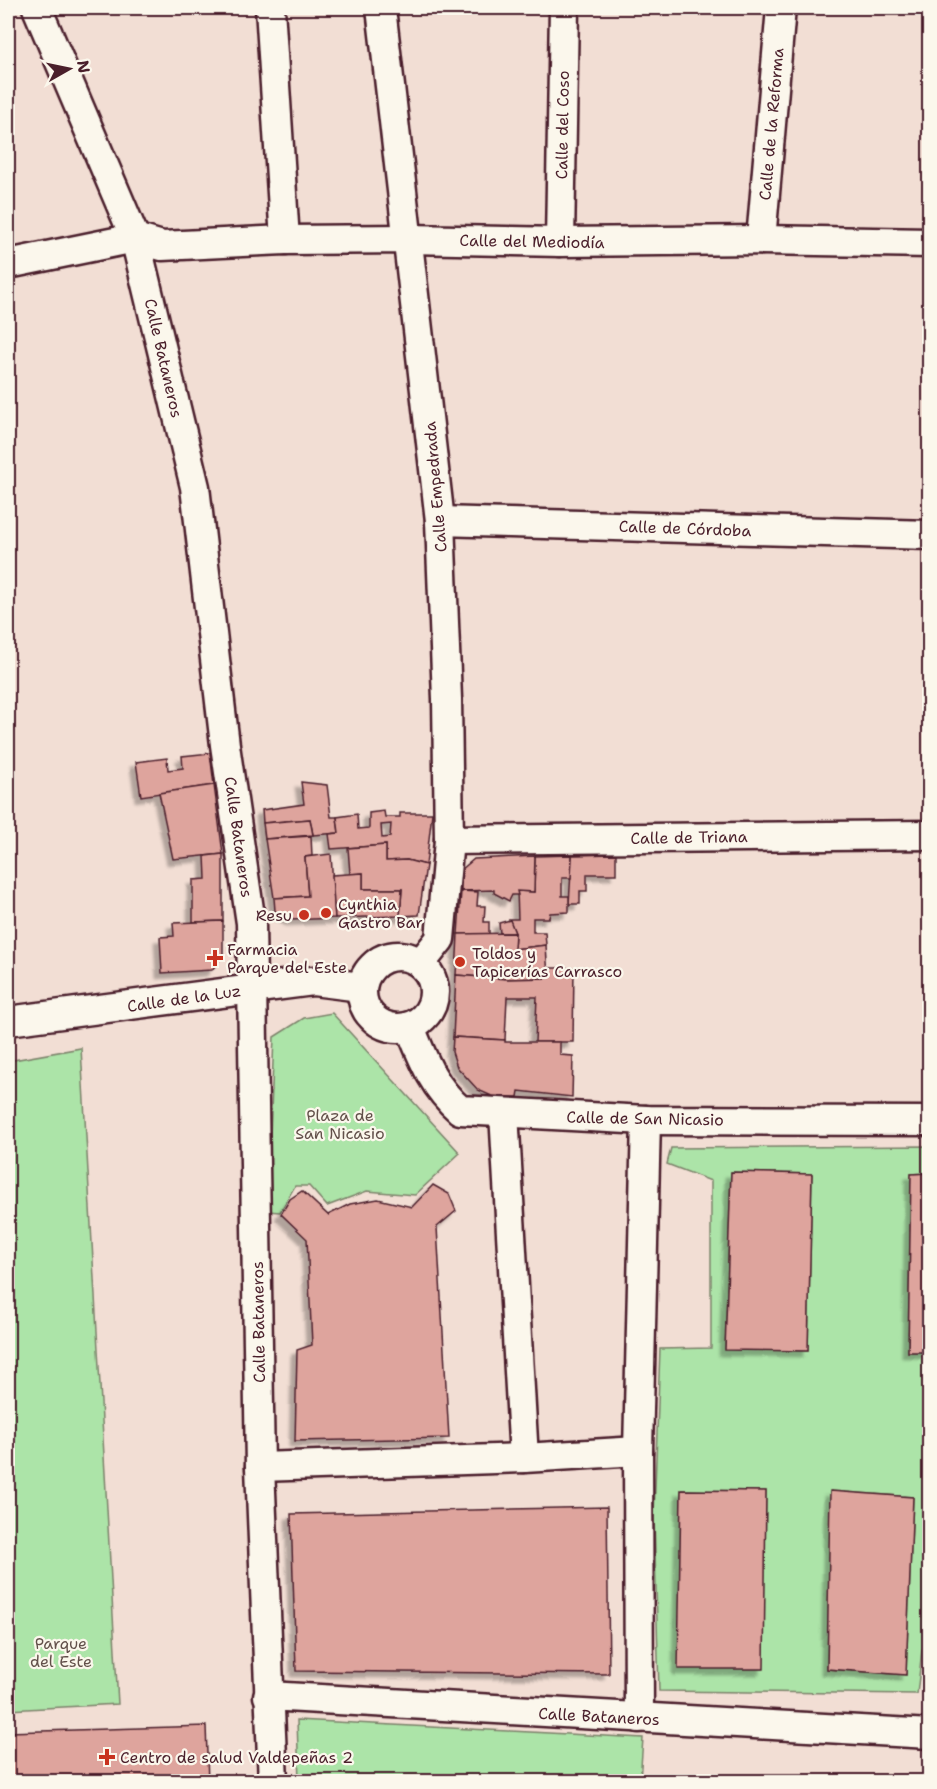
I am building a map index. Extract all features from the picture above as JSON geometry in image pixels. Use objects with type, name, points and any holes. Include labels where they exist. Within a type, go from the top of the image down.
[{"type":"street","name":"Calle Bataneros","points":[[37,8],[135,238],[195,487],[225,745],[251,923],[260,1467],[273,1782]]},
{"type":"street","points":[[270,8],[285,240]]},
{"type":"street","name":"Calle Empedrada","points":[[381,8],[440,521],[449,840],[440,939],[421,963]]},
{"type":"street","name":"Calle del Coso","points":[[560,242],[564,8]]},
{"type":"street","name":"Calle de la Reforma","points":[[761,240],[781,8]]},
{"type":"street","name":"Calle del Mediodía","points":[[135,238],[162,246],[285,240],[409,239],[560,242],[761,240],[930,243]]},
{"type":"street","points":[[8,264],[135,238]]},
{"type":"street","name":"Calle de Córdoba","points":[[440,521],[930,535]]},
{"type":"street","name":"Calle de Triana","points":[[449,840],[930,835]]},
{"type":"street","points":[[403,956],[421,963],[432,979],[434,998],[426,1016],[410,1027],[392,1029],[375,1021],[364,1006],[361,987],[369,969],[384,958],[403,956]]},
{"type":"street","name":"Calle de la Luz","points":[[8,1021],[313,981],[361,987]]},
{"type":"street","name":"Calle de San Nicasio","points":[[410,1027],[428,1072],[444,1096],[460,1110],[646,1120],[930,1121]]},
{"type":"street","points":[[504,1113],[524,1458]]},
{"type":"street","points":[[639,1718],[638,1451],[646,1120]]},
{"type":"street","points":[[260,1467],[524,1458],[638,1451]]},
{"type":"street","name":"Calle Bataneros","points":[[268,1696],[930,1734]]},
{"type":"green space","name":"Plaza de San Nicasio","points":[[332,1013],[460,1153],[415,1195],[367,1191],[327,1206],[309,1186],[295,1186],[280,1212],[267,1211],[274,1037],[304,1018]]},
{"type":"green space","name":"Parque del Este","points":[[81,1048],[118,1704],[8,1710],[8,1061]]},
{"type":"green space","points":[[929,1146],[929,1173],[911,1174],[908,1352],[930,1352],[930,1633],[922,1650],[917,1694],[659,1691],[654,1516],[660,1349],[711,1348],[711,1181],[667,1164],[671,1148]],"holes":[[[731,1172],[812,1174],[808,1351],[725,1349]],[[681,1490],[766,1491],[763,1669],[679,1668]],[[831,1491],[913,1497],[906,1675],[827,1669]]]},
{"type":"green space","points":[[297,1720],[643,1738],[640,1781],[299,1781]]},
{"type":"building","points":[[210,753],[214,785],[141,796],[136,762],[167,758],[168,770],[183,768],[182,756]]},
{"type":"building","points":[[301,782],[327,785],[331,817],[337,817],[339,833],[313,835],[310,819],[263,823],[262,810],[304,804]]},
{"type":"building","points":[[214,785],[223,854],[173,859],[159,793]]},
{"type":"building","points":[[384,811],[385,817],[400,817],[400,813],[432,813],[426,865],[407,860],[386,861],[386,845],[331,849],[329,834],[339,833],[337,817],[357,814],[358,829],[369,828],[369,813]],"holes":[[[391,824],[390,837],[382,838],[381,825]]]},
{"type":"building","points":[[310,819],[313,835],[265,839],[263,823]]},
{"type":"building","points":[[311,836],[312,856],[305,857],[308,896],[274,898],[265,839]]},
{"type":"building","points":[[386,845],[386,861],[407,860],[426,865],[419,915],[400,916],[402,889],[363,889],[363,873],[350,874],[348,848]]},
{"type":"building","points":[[223,854],[223,921],[193,922],[193,880],[206,879],[205,856]]},
{"type":"building","points":[[331,854],[335,918],[291,920],[275,911],[274,898],[308,896],[305,857]]},
{"type":"building","points":[[616,854],[616,874],[587,874],[587,891],[580,891],[580,904],[569,904],[572,855]]},
{"type":"building","points":[[572,855],[571,878],[562,878],[562,896],[569,896],[569,912],[550,913],[549,918],[533,918],[533,932],[545,932],[546,945],[514,949],[515,933],[509,919],[518,919],[517,891],[534,892],[535,856]]},
{"type":"building","points":[[535,856],[534,892],[517,891],[518,895],[512,895],[509,901],[494,893],[494,890],[461,891],[461,870],[474,859]]},
{"type":"building","points":[[363,873],[363,889],[402,889],[400,916],[335,918],[332,875]]},
{"type":"building","points":[[461,891],[478,892],[477,906],[485,906],[484,922],[489,922],[489,934],[458,934]]},
{"type":"building","points":[[510,920],[515,933],[500,933],[499,923]]},
{"type":"building","points":[[223,921],[223,955],[212,970],[162,973],[160,937],[174,936],[173,923]]},
{"type":"building","points":[[515,933],[514,949],[546,945],[548,978],[507,979],[456,975],[458,934]]},
{"type":"building","points":[[549,968],[574,968],[573,1042],[535,1042],[537,997],[507,997],[505,1040],[453,1037],[456,975],[507,979],[548,978]]},
{"type":"building","points":[[453,1037],[505,1040],[505,1042],[560,1042],[560,1055],[573,1056],[572,1097],[519,1091],[518,1097],[494,1097],[478,1090],[457,1067],[452,1052]]},
{"type":"building","points":[[731,1172],[812,1174],[808,1351],[725,1350]]},
{"type":"building","points":[[930,1173],[930,1352],[908,1352],[911,1174]]},
{"type":"building","points":[[433,1185],[449,1194],[456,1211],[437,1227],[449,1438],[295,1441],[297,1350],[312,1345],[307,1239],[281,1214],[290,1199],[302,1191],[328,1215],[350,1204],[378,1199],[412,1207]]},
{"type":"building","points":[[681,1490],[766,1491],[764,1669],[678,1669]]},
{"type":"building","points":[[830,1491],[913,1497],[906,1675],[827,1669]]},
{"type":"building","points":[[607,1507],[609,1674],[296,1671],[291,1514]]},
{"type":"building","name":"Centro de salud Valdepeñas 2","points":[[206,1726],[208,1782],[8,1782],[8,1732]]},
{"type":"place","name":"Cynthia Gastro Bar","points":[[326,913]]},
{"type":"place","name":"Resu","points":[[304,915]]},
{"type":"place","name":"Farmacia Parque del Este","points":[[215,958]]},
{"type":"place","name":"Toldos y Tapicerías Carrasco","points":[[460,962]]},
{"type":"place","name":"Centro de salud Valdepeñas 2","points":[[107,1757]]}]
